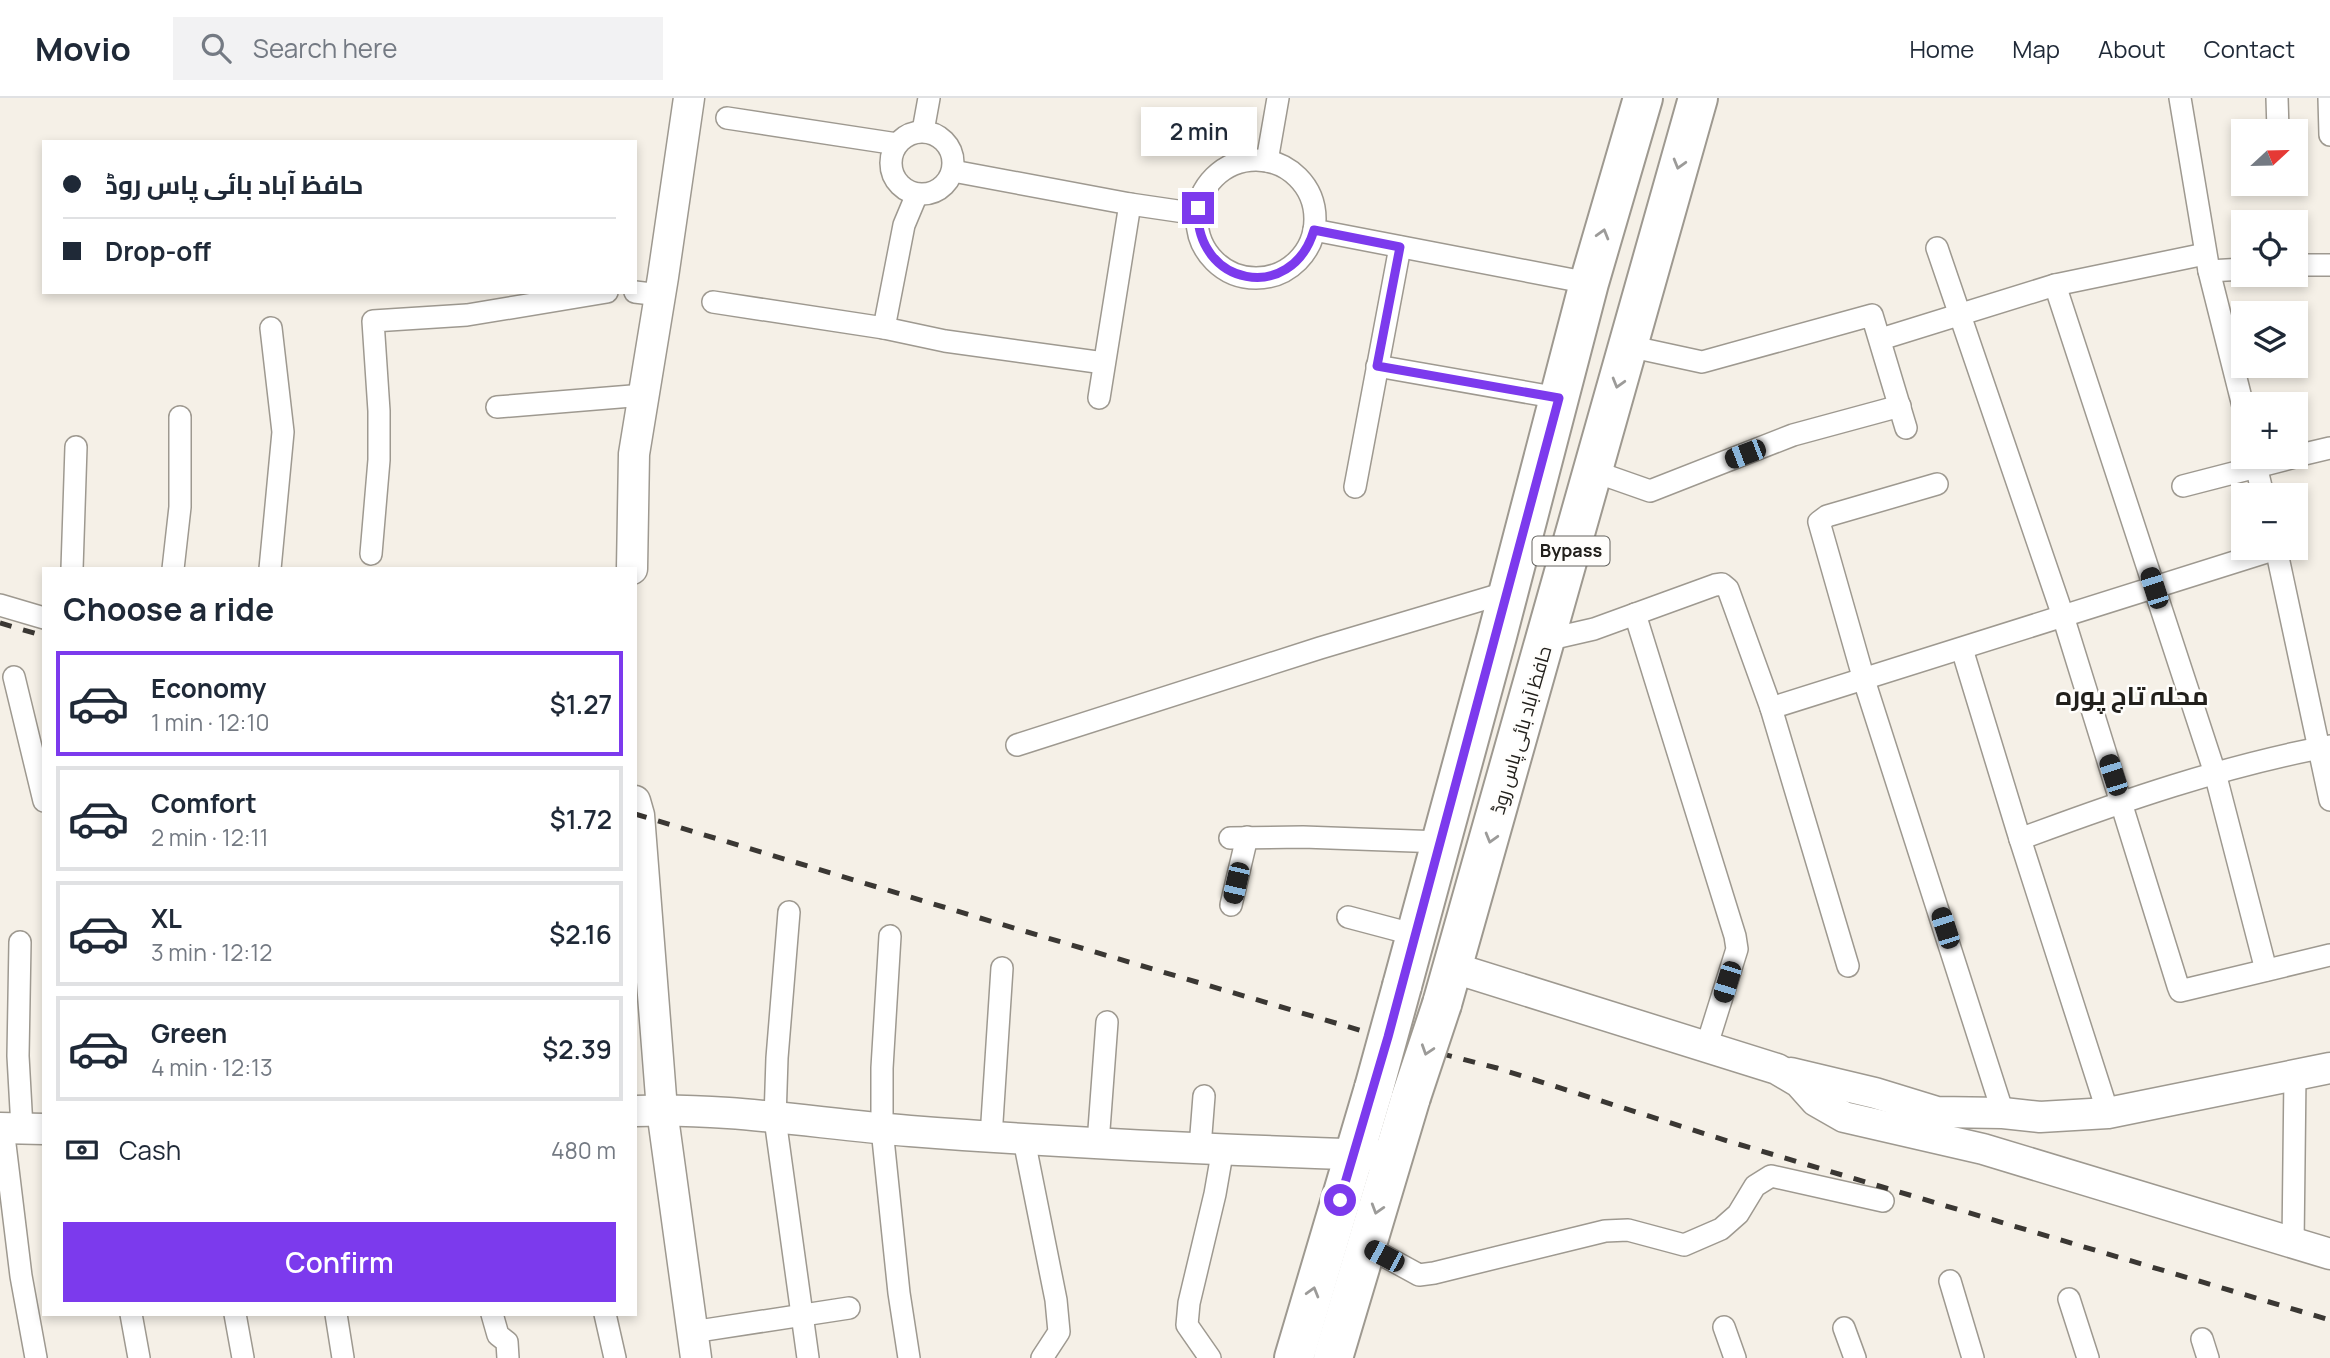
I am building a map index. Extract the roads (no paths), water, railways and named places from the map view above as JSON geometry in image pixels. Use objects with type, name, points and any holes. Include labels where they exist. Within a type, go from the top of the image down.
[{"type":"highway","name":"Bypass","points":[[1294,1358],[1374,1088],[1589,283],[1643,98]]},
{"type":"highway","name":"حافظ آباد بائی پاس روڈ","points":[[1333,1358],[1411,1097],[1454,968],[1698,98]]},
{"type":"street","points":[[632,567],[634,454],[644,395],[648,293],[689,98]]},
{"type":"street","points":[[923,131],[929,98]]},
{"type":"street","points":[[1267,161],[1278,98]]},
{"type":"street","points":[[2180,98],[2207,262],[2240,392]]},
{"type":"street","points":[[2277,98],[2278,119]]},
{"type":"street","points":[[2329,98],[2330,135]]},
{"type":"street","points":[[727,118],[897,144]]},
{"type":"street","points":[[923,131],[941,137],[948,144],[954,162],[953,171],[942,188],[917,194],[904,189],[893,173],[891,163],[897,144],[913,132],[923,131]]},
{"type":"street","points":[[1244,161],[1267,161],[1288,170],[1305,186],[1314,207],[1314,230],[1305,252],[1289,268],[1268,277],[1245,277],[1224,268],[1207,252],[1198,231],[1201,197],[1207,186],[1223,170],[1244,161]]},
{"type":"street","points":[[953,171],[1198,214]]},
{"type":"street","points":[[884,328],[904,225],[917,194]]},
{"type":"street","points":[[1098,398],[1130,204]]},
{"type":"street","points":[[1314,230],[1589,283]]},
{"type":"street","points":[[1355,486],[1400,247]]},
{"type":"street","points":[[1937,248],[2063,617],[2180,991],[2330,956]]},
{"type":"street","points":[[1881,339],[2055,285],[2207,262],[2231,267]]},
{"type":"street","points":[[2308,265],[2330,265]]},
{"type":"street","points":[[2055,285],[2215,773],[2266,970]]},
{"type":"street","points":[[371,554],[379,460],[379,411],[373,321],[467,315],[595,294]]},
{"type":"street","points":[[713,302],[884,328],[945,341],[1104,363]]},
{"type":"street","points":[[1628,346],[1702,362],[1872,315],[1906,428]]},
{"type":"street","points":[[270,567],[283,432],[271,328]]},
{"type":"street","points":[[1377,366],[1559,398]]},
{"type":"street","points":[[497,407],[644,395]]},
{"type":"street","points":[[1593,471],[1650,491],[1793,435],[1900,407]]},
{"type":"street","points":[[173,567],[180,506],[180,417]]},
{"type":"street","points":[[72,567],[76,447]]},
{"type":"street","points":[[2308,454],[2330,449]]},
{"type":"street","points":[[2183,486],[2232,469]]},
{"type":"street","points":[[1937,484],[1826,516],[1819,522],[1864,680],[2003,1113]]},
{"type":"street","points":[[1771,708],[2239,560]]},
{"type":"street","points":[[2279,560],[2324,747],[2330,800]]},
{"type":"street","points":[[1546,640],[1594,629],[1715,585],[1722,584],[1728,589],[1771,708],[1848,965]]},
{"type":"street","points":[[1017,745],[1320,648],[1508,592]]},
{"type":"street","points":[[0,605],[42,617]]},
{"type":"street","points":[[1634,614],[1735,936],[1737,949],[1706,1048]]},
{"type":"street","points":[[1962,649],[2108,1113]]},
{"type":"street","points":[[13,677],[42,793]]},
{"type":"street","points":[[2020,839],[2121,802],[2215,773],[2324,747]]},
{"type":"street","points":[[637,808],[649,1110],[694,1345],[802,1315],[849,1308]]},
{"type":"street","points":[[1231,905],[1238,838],[1303,837],[1441,842]]},
{"type":"street","points":[[789,912],[777,1058],[775,1119],[808,1358]]},
{"type":"street","points":[[1348,917],[1416,935]]},
{"type":"street","points":[[890,936],[882,1068],[882,1129],[898,1293],[909,1358]]},
{"type":"street","points":[[20,942],[17,1128],[21,1276],[36,1358]]},
{"type":"street","points":[[991,1137],[1002,968]]},
{"type":"street","points":[[1454,968],[1706,1048],[1937,1112],[2003,1113],[2040,1117],[2108,1113],[2330,1068]]},
{"type":"street","points":[[1098,1143],[1107,1022]]},
{"type":"street","points":[[1777,1069],[1800,1082],[1816,1101],[1844,1117],[1983,1149],[2330,1254]]},
{"type":"street","points":[[2293,1244],[2295,1075]]},
{"type":"street","points":[[1205,1096],[1215,1194],[1189,1303],[1187,1325],[1210,1358]]},
{"type":"street","points":[[649,1110],[1024,1140],[1394,1155]]},
{"type":"street","points":[[1024,1140],[1056,1300],[1059,1332],[1042,1358]]},
{"type":"street","points":[[1366,1246],[1419,1275],[1605,1231],[1628,1230],[1684,1245],[1721,1228],[1738,1214],[1755,1186],[1771,1176],[1883,1200]]},
{"type":"street","points":[[1950,1281],[1973,1358]]},
{"type":"street","points":[[2069,1299],[2088,1358]]},
{"type":"street","points":[[131,1316],[139,1358]]},
{"type":"street","points":[[235,1316],[243,1358]]},
{"type":"street","points":[[336,1316],[343,1358]]},
{"type":"street","points":[[493,1316],[498,1335],[507,1342],[508,1358]]},
{"type":"street","points":[[605,1316],[615,1358]]},
{"type":"street","points":[[1724,1326],[1735,1358]]},
{"type":"street","points":[[1844,1328],[1854,1358]]},
{"type":"railway","points":[[0,623],[42,635]]},
{"type":"railway","points":[[637,815],[1427,1050],[1497,1068],[1731,1142],[2330,1320]]},
{"type":"district","name":"محلہ تاج پورہ","points":[[2132,696]]}]
